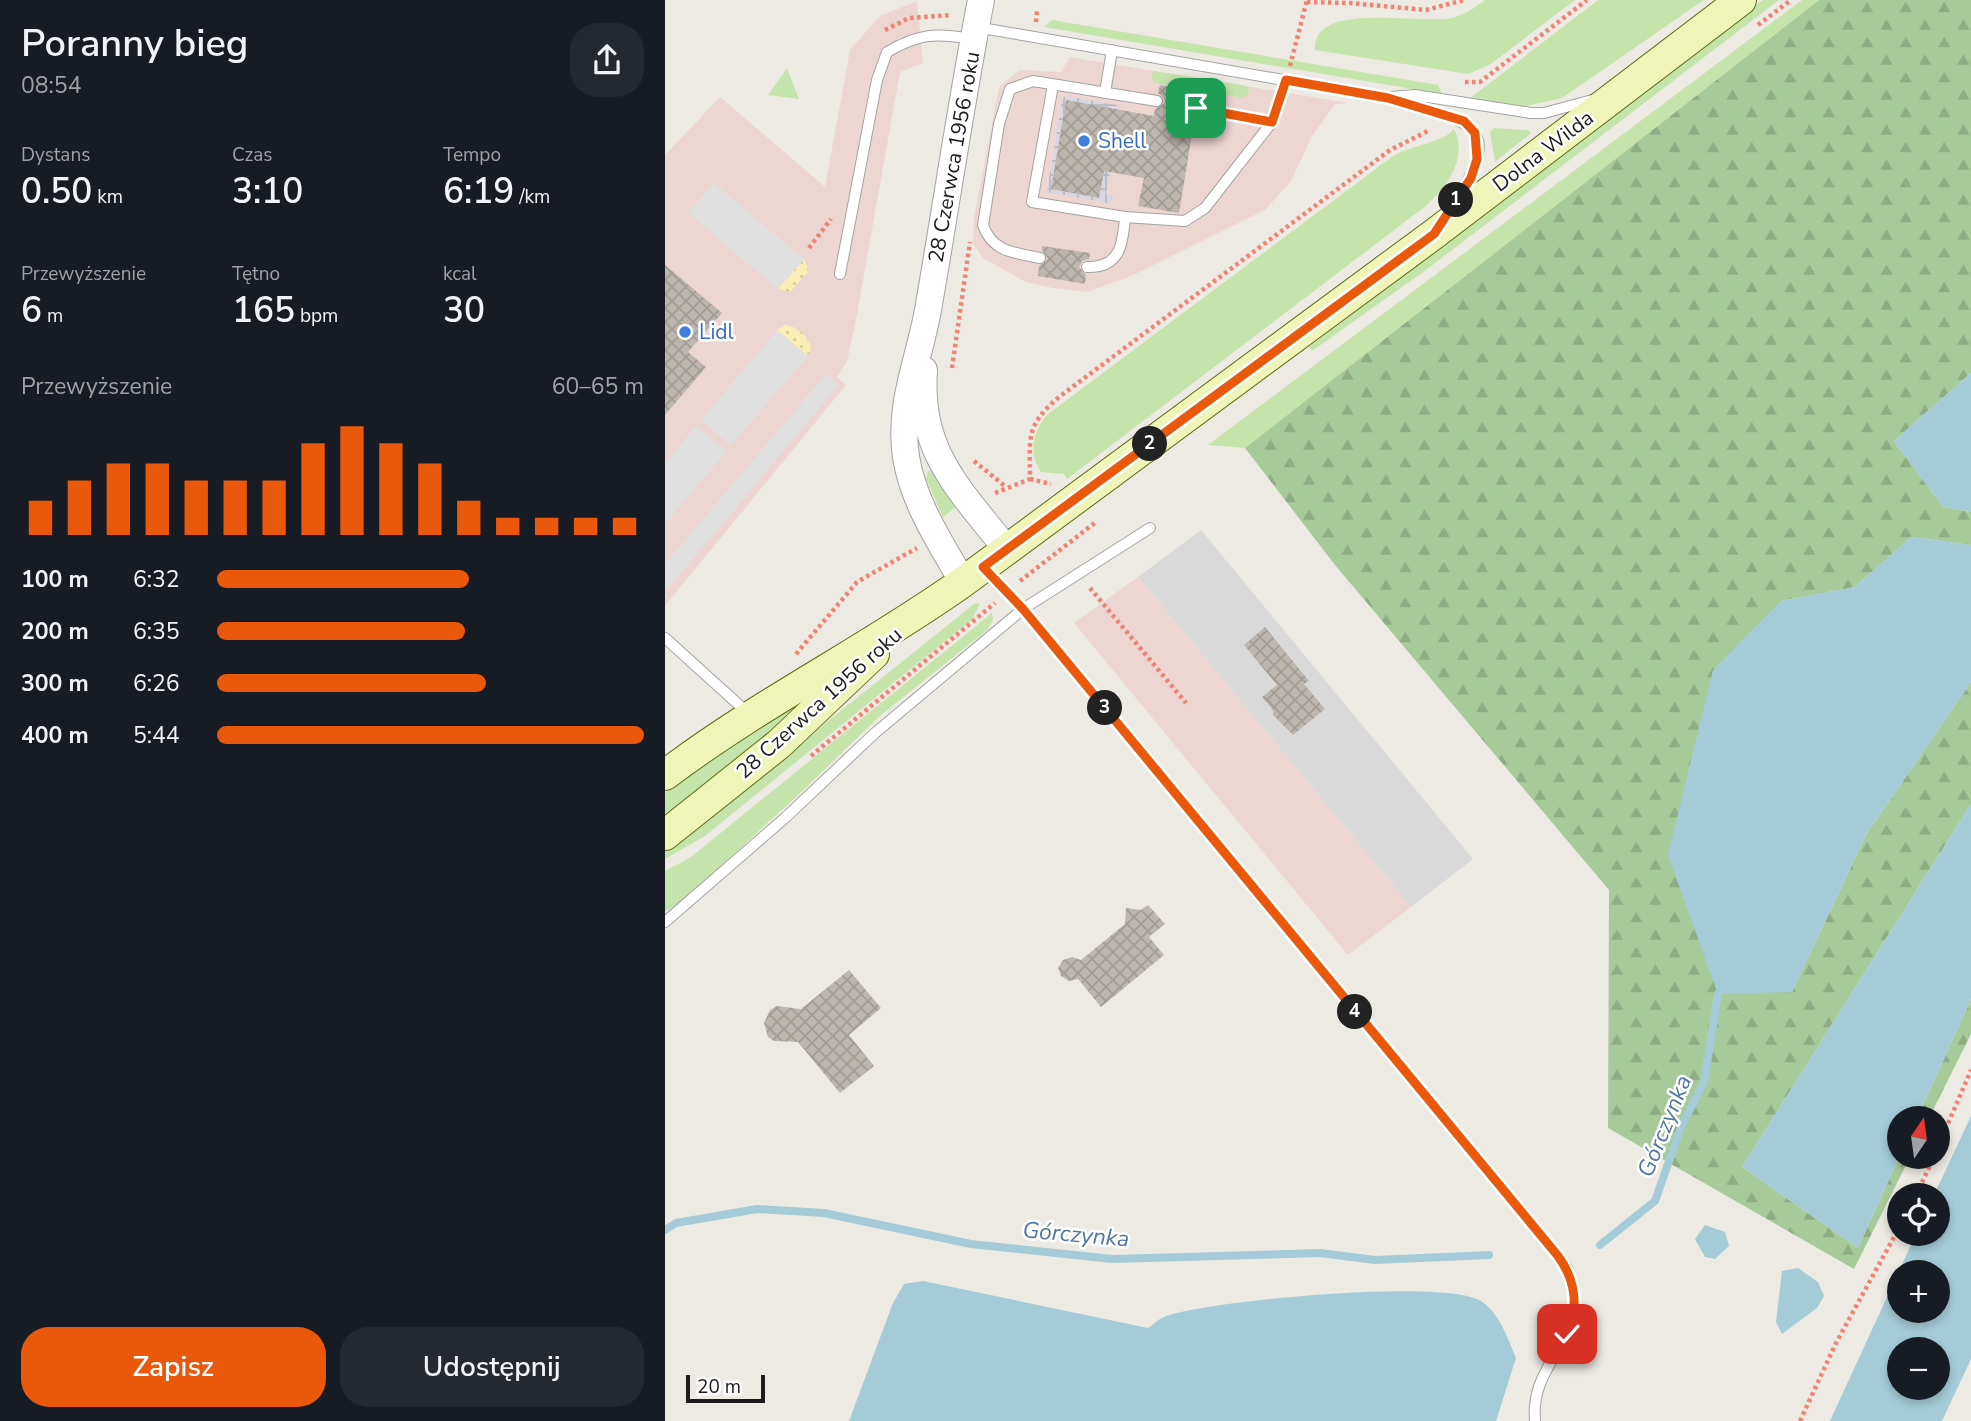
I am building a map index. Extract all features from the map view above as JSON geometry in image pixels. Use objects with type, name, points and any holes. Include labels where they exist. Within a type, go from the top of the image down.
[{"type":"main road","name":"Dolna Wilda","points":[[1007,550],[1434,234],[1741,0]]},
{"type":"main road","name":"28 Czerwca 1956 roku","points":[[665,775],[750,715],[907,622],[1007,550]]},
{"type":"main road","name":"28 Czerwca 1956 roku","points":[[665,835],[779,744],[907,622]]},
{"type":"street","name":"28 Czerwca 1956 roku","points":[[973,575],[936,536],[908,466],[904,428],[907,396],[927,315],[981,0]]},
{"type":"street","name":"28 Czerwca 1956 roku","points":[[927,315],[923,386],[927,429],[936,453],[1007,550]]},
{"type":"lane","points":[[841,274],[877,80],[887,52],[913,37],[946,34],[975,33],[1112,50],[1388,98],[1411,107],[1447,114],[1464,121],[1475,133],[1477,159],[1471,178],[1434,234]]},
{"type":"lane","points":[[1105,93],[1112,50]]},
{"type":"lane","points":[[1053,85],[1032,202],[1125,217],[1185,221],[1205,208],[1272,122],[1286,80]]},
{"type":"lane","points":[[1040,258],[1002,250],[986,234],[983,225],[1007,94],[1014,87],[1033,81],[1157,101]]},
{"type":"lane","points":[[1388,98],[1415,95],[1544,113],[1619,93]]},
{"type":"lane","points":[[1196,108],[1272,122]]},
{"type":"lane","points":[[1087,267],[1104,266],[1119,254],[1123,245],[1125,217]]},
{"type":"lane","points":[[665,922],[786,817],[876,733],[1023,609],[1150,528]]},
{"type":"lane","points":[[973,575],[1006,592],[1023,609],[1566,1266],[1573,1282],[1574,1318],[1539,1384],[1535,1421]]},
{"type":"lane","points":[[665,638],[750,715]]},
{"type":"path","points":[[1286,80],[1307,1],[1426,10],[1464,0]]},
{"type":"path","points":[[1463,82],[1480,82],[1587,0]]},
{"type":"path","points":[[1030,479],[1030,433],[1040,414],[1389,150],[1437,128]]},
{"type":"path","points":[[991,477],[1006,487]]},
{"type":"path","points":[[974,506],[1006,487],[1030,479],[1059,486]]},
{"type":"path","points":[[802,762],[982,616],[1006,592],[1101,518]]},
{"type":"path","points":[[792,659],[857,582],[936,536]]},
{"type":"path","points":[[1079,574],[1186,703]]},
{"type":"path","points":[[1950,1119],[1971,1070]]},
{"type":"path","points":[[1800,1421],[1836,1343],[1889,1246]]},
{"type":"shaded area","points":[[917,1],[923,63],[900,72],[855,325],[847,361],[837,377],[846,385],[665,606],[665,155],[720,97],[825,187],[850,50],[880,16]]},
{"type":"shaded area","points":[[1070,57],[1348,103],[1335,104],[1311,138],[1291,181],[1265,210],[1131,276],[1087,292],[1053,288],[1026,282],[983,258],[973,243],[974,218],[999,87],[1020,70],[1061,72]]},
{"type":"shaded area","points":[[1065,96],[1117,105],[1120,112],[1066,101],[1051,189],[1099,198],[1104,170],[1110,172],[1106,194],[1115,197],[1109,203],[1047,192],[1062,100]]},
{"type":"shaded area","points":[[714,183],[804,259],[778,289],[688,213]]},
{"type":"shaded area","points":[[777,330],[808,356],[731,445],[701,420]]},
{"type":"shaded area","points":[[826,374],[839,385],[665,592],[665,564]]},
{"type":"shaded area","points":[[696,426],[727,451],[665,524],[665,463]]},
{"type":"shaded area","points":[[1201,530],[1473,859],[1411,907],[1138,577]]},
{"type":"shaded area","points":[[1138,577],[1411,907],[1348,955],[1074,623]]},
{"type":"green space","points":[[1485,0],[1575,0],[1491,64],[1468,74],[1315,50],[1319,35],[1330,25],[1369,18],[1451,18],[1465,13]]},
{"type":"green space","points":[[1598,0],[1704,0],[1562,98],[1522,107],[1469,99]]},
{"type":"green space","points":[[1763,0],[1779,0],[1426,270],[1312,351],[1309,347]]},
{"type":"green space","points":[[1802,0],[1819,0],[1245,448],[1208,445]]},
{"type":"green space","points":[[1819,0],[1971,0],[1971,373],[1894,441],[1943,507],[1971,512],[1971,545],[1911,537],[1855,587],[1781,601],[1792,992],[1866,835],[1971,682],[1971,804],[1742,1167],[1858,1248],[1887,1184],[1887,1203],[1854,1269],[1608,1128],[1609,890],[1335,565],[1245,448]]},
{"type":"green space","points":[[1052,20],[1438,85],[1442,94],[1044,27]]},
{"type":"green space","points":[[787,68],[799,99],[768,95]]},
{"type":"green space","points":[[1154,71],[1242,85],[1248,87],[1249,92],[1244,98],[1155,83],[1151,77]]},
{"type":"green space","points":[[1494,128],[1528,130],[1531,133],[1495,162],[1490,132]]},
{"type":"green space","points":[[1454,129],[1459,150],[1454,170],[1442,189],[1427,205],[1067,479],[1064,474],[1041,472],[1035,458],[1034,442],[1039,427],[1048,414],[1393,156],[1435,141]]},
{"type":"green space","points":[[928,471],[934,471],[960,504],[943,517],[926,479]]},
{"type":"green space","points":[[980,603],[972,619],[705,836],[665,859],[665,852],[974,604]]},
{"type":"green space","points":[[992,613],[993,620],[987,630],[881,715],[687,897],[665,912],[665,871],[691,857]]},
{"type":"green space","points":[[824,680],[796,711],[665,817],[665,793]]},
{"type":"green space","points":[[1971,999],[1971,1034],[1935,1106],[1922,1106]]},
{"type":"green space","points":[[1894,1169],[1904,1169],[1897,1183],[1887,1183]]},
{"type":"sand","points":[[804,259],[809,271],[790,292],[778,289]]},
{"type":"sand","points":[[785,325],[794,327],[805,336],[811,348],[808,356],[777,330]]},
{"type":"water","points":[[1971,373],[1971,512],[1943,507],[1894,441]]},
{"type":"water","points":[[1911,537],[1971,545],[1971,682],[1866,835],[1792,992],[1718,994],[1668,855],[1713,670],[1781,601],[1855,587]]},
{"type":"water","points":[[1971,804],[1971,999],[1922,1106],[1887,1106],[1887,1169],[1894,1169],[1858,1248],[1742,1167]]},
{"type":"water","points":[[1971,1116],[1971,1359],[1942,1421],[1830,1421],[1887,1297],[1887,1323],[1950,1323],[1950,1260],[1904,1260],[1910,1246],[1950,1246],[1950,1183],[1940,1183],[1946,1169],[1950,1169],[1950,1161]]},
{"type":"water","points":[[1705,1225],[1725,1232],[1729,1246],[1715,1259],[1705,1257],[1695,1239]]},
{"type":"water","points":[[1798,1268],[1818,1282],[1824,1296],[1817,1308],[1782,1334],[1776,1322],[1782,1271]]},
{"type":"water","points":[[923,1281],[1148,1328],[1164,1317],[1192,1310],[1276,1298],[1420,1291],[1456,1294],[1479,1300],[1492,1311],[1516,1358],[1496,1421],[849,1421],[893,1303],[904,1284]]},
{"type":"building","points":[[1160,85],[1199,93],[1197,100],[1188,107],[1195,116],[1179,213],[1138,206],[1144,178],[1104,171],[1099,198],[1051,189],[1066,100],[1154,116],[1155,109],[1165,103],[1158,93]]},
{"type":"building","points":[[1042,246],[1090,253],[1089,259],[1082,261],[1079,267],[1086,275],[1085,284],[1038,276],[1039,266],[1048,259]]},
{"type":"building","name":"Lidl","points":[[665,265],[722,313],[688,352],[706,367],[665,415]]},
{"type":"building","points":[[1265,627],[1309,681],[1304,684],[1325,709],[1293,735],[1273,715],[1273,710],[1262,697],[1277,685],[1244,645]]},
{"type":"building","points":[[1148,905],[1165,924],[1149,937],[1164,955],[1101,1007],[1078,979],[1069,981],[1061,976],[1058,968],[1063,960],[1072,957],[1081,960],[1125,924],[1126,908],[1141,910]]},
{"type":"building","points":[[849,970],[881,1008],[849,1035],[874,1066],[840,1093],[798,1042],[774,1041],[768,1037],[764,1023],[770,1010],[777,1006],[801,1009]]},
{"type":"waterway","name":"Górczynka","points":[[1600,1245],[1655,1201],[1681,1127],[1704,1082],[1718,994]]},
{"type":"waterway","name":"Górczynka","points":[[665,1230],[676,1223],[757,1209],[824,1213],[971,1244],[1112,1259],[1320,1253],[1375,1260],[1489,1255]]},
{"type":"place","name":"Shell","points":[[1084,141]]},
{"type":"place","name":"Lidl","points":[[685,332]]},
{"type":"route","points":[[1196,108],[1272,122],[1286,80],[1388,98],[1464,121],[1475,133],[1477,159],[1471,178],[1434,234],[983,567],[1023,609],[1566,1266],[1573,1282],[1575,1296],[1574,1318],[1567,1334]]}]
